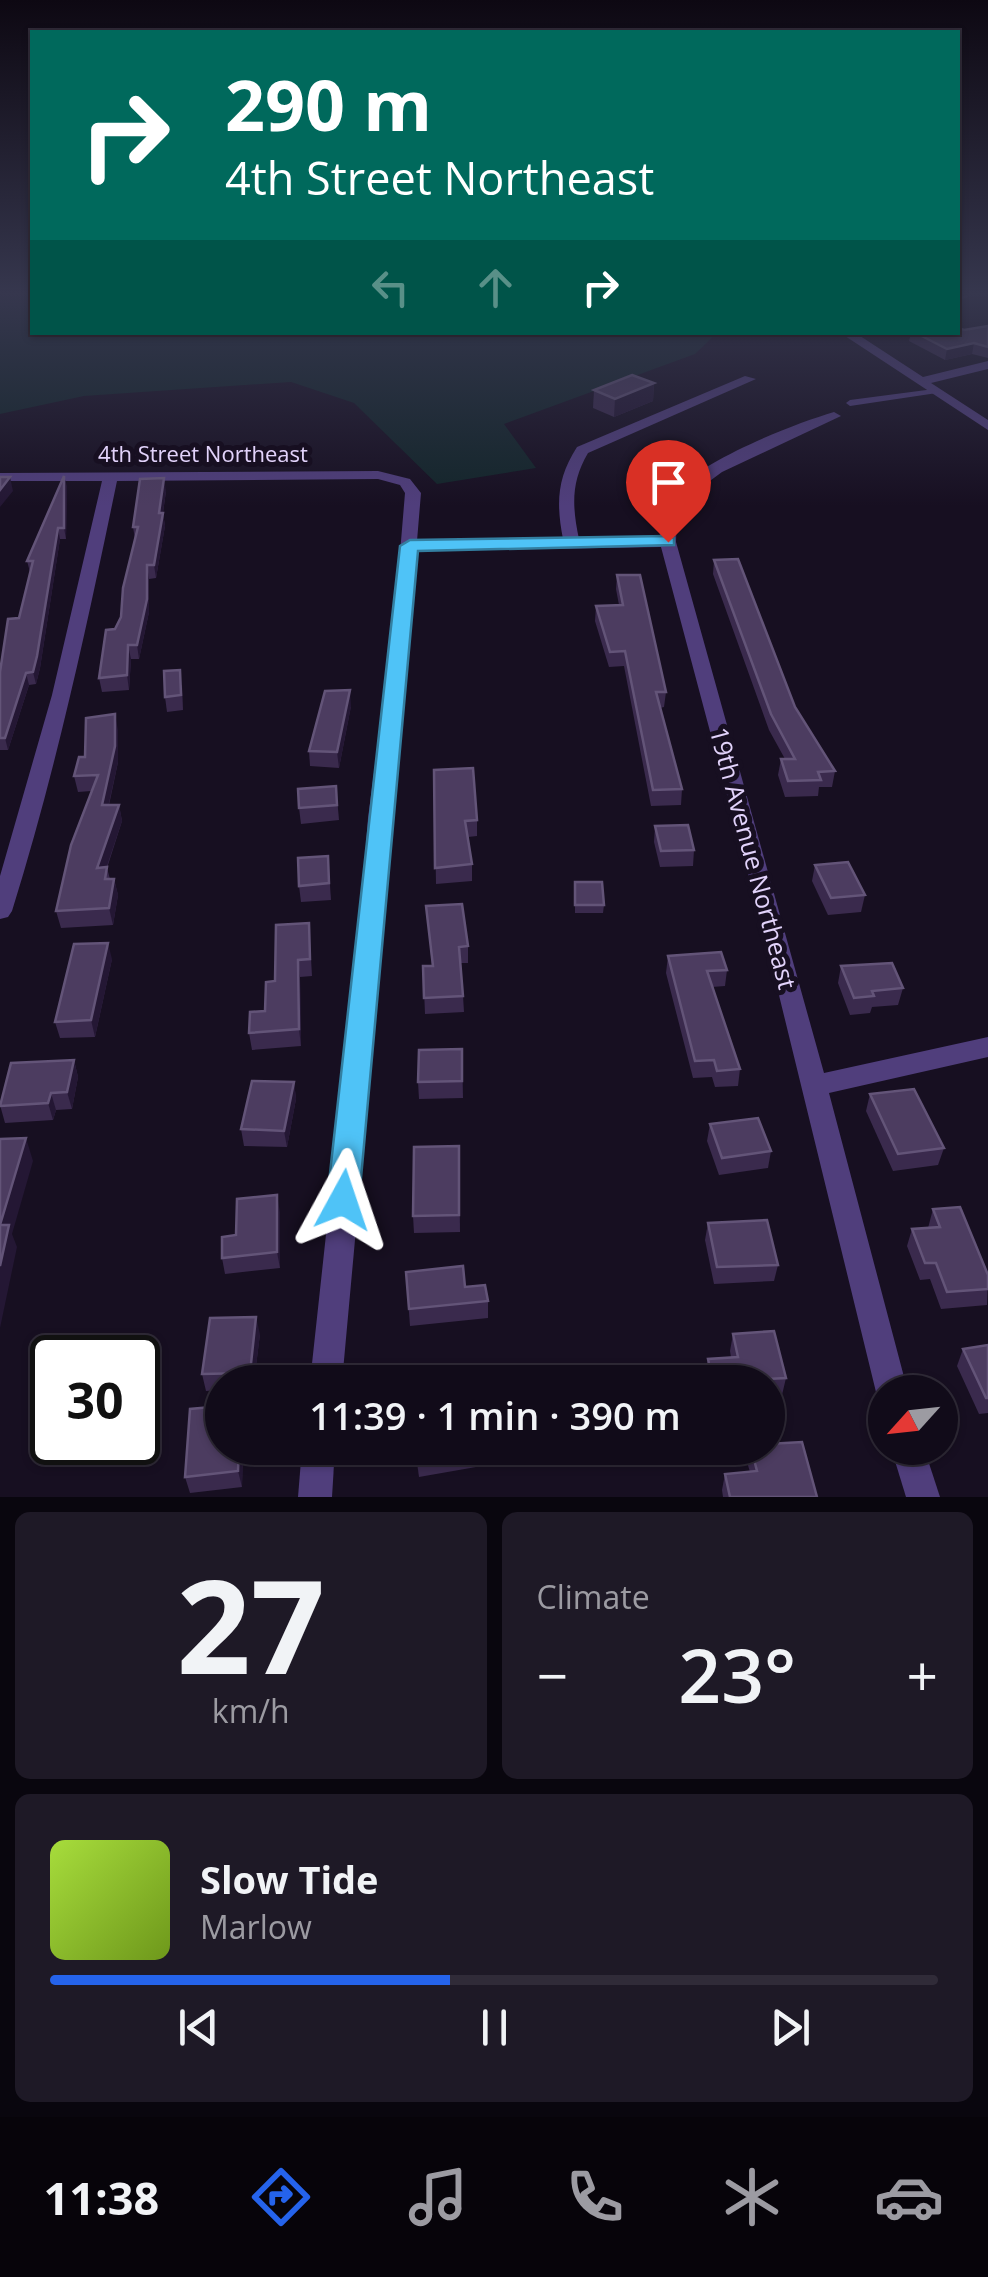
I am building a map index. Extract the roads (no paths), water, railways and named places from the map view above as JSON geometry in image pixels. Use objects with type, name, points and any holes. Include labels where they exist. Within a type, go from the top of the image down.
[{"type":"street","points":[[895,366],[988,426]]},
{"type":"street","points":[[920,382],[985,366]]},
{"type":"street","points":[[572,543],[564,489],[567,473],[582,450],[750,379]]},
{"type":"street","name":"19th Avenue Northeast","points":[[842,410],[735,458],[678,496],[668,511],[668,542],[778,942],[888,1375]]},
{"type":"street","name":"4th Street Northeast","points":[[0,477],[378,475],[405,482],[413,493],[410,546]]},
{"type":"street","points":[[0,911],[24,840],[67,681],[111,476]]},
{"type":"street","points":[[328,1365],[374,912],[379,818],[410,546],[668,542]]},
{"type":"street","points":[[813,1086],[988,1047]]},
{"type":"street","points":[[314,1497],[317,1465]]},
{"type":"street","points":[[913,1465],[922,1497]]},
{"type":"lane","points":[[842,410],[934,391]]}]
